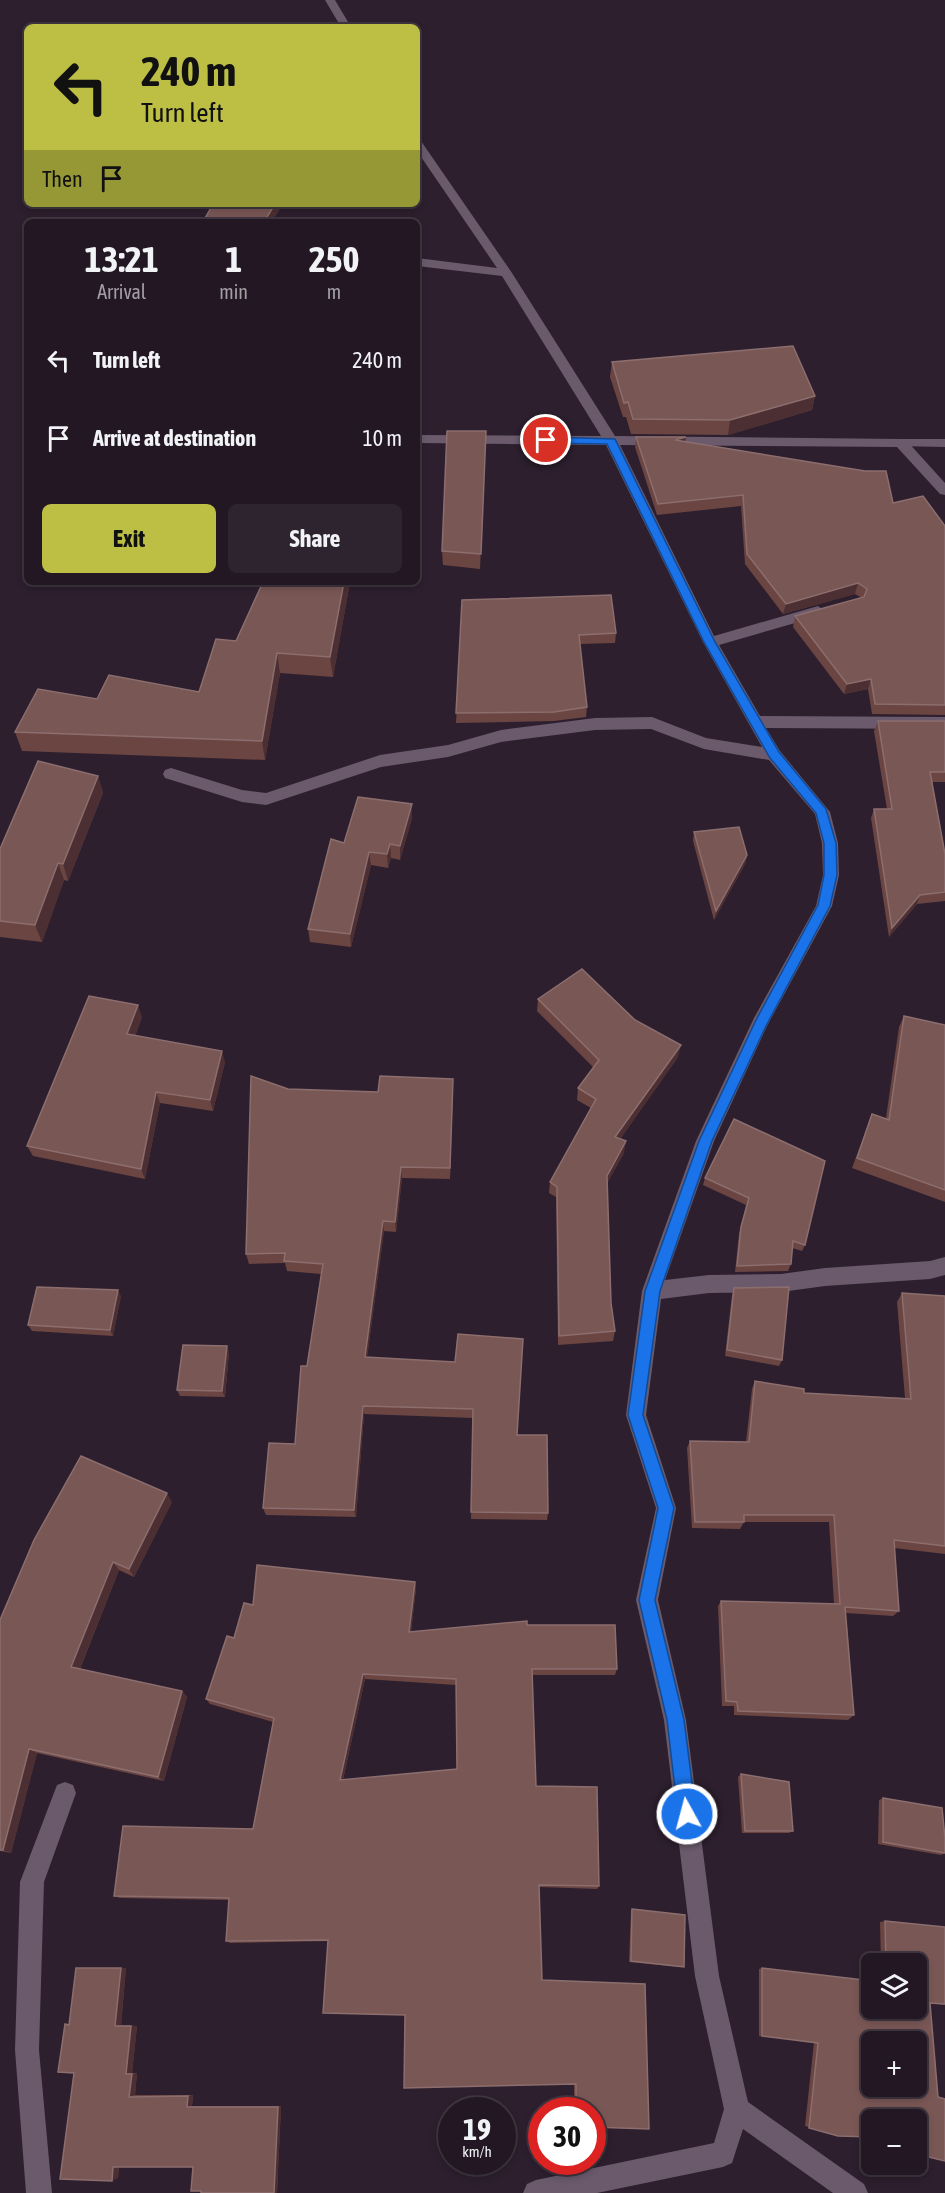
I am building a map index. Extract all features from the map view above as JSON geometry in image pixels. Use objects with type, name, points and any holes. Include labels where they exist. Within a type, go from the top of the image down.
[{"type":"street","points":[[330,0],[344,24]]},
{"type":"street","points":[[420,147],[506,273],[611,441],[710,642],[774,755],[822,812],[830,843],[831,875],[824,906],[760,1023],[705,1141],[652,1291],[636,1415],[666,1508],[647,1600],[675,1720],[707,1976],[737,2109],[723,2154],[536,2193]]},
{"type":"street","points":[[420,262],[506,273]]},
{"type":"street","points":[[420,439],[945,443]]},
{"type":"street","points":[[901,443],[945,491]]},
{"type":"street","points":[[710,642],[833,607]]},
{"type":"street","points":[[755,722],[945,723]]},
{"type":"street","points":[[171,774],[242,796],[266,799],[380,761],[448,752],[501,736],[595,724],[652,723],[704,743],[774,755]]},
{"type":"street","points":[[652,1291],[709,1284],[781,1283],[825,1277],[930,1270],[945,1266]]},
{"type":"street","points":[[39,2193],[27,2050],[32,1882],[65,1792]]},
{"type":"street","points":[[737,2109],[855,2193]]},
{"type":"building","points":[[211,207],[273,207],[266,219],[205,219]]},
{"type":"building","points":[[793,346],[815,396],[730,420],[633,419],[628,402],[624,403],[612,362]]},
{"type":"building","points":[[447,431],[486,431],[481,554],[442,551]]},
{"type":"building","points":[[636,437],[686,437],[675,440],[865,471],[886,471],[893,503],[923,496],[945,526],[945,705],[875,704],[871,679],[847,684],[795,616],[864,597],[867,589],[858,583],[786,604],[747,554],[743,495],[658,504]]},
{"type":"building","points":[[262,585],[343,585],[330,657],[277,653],[262,741],[15,732],[38,689],[97,699],[109,675],[199,692],[216,639],[236,641]]},
{"type":"building","points":[[611,595],[616,633],[579,635],[587,707],[554,712],[456,713],[462,600]]},
{"type":"building","points":[[878,721],[945,721],[945,772],[930,772],[945,854],[945,892],[920,895],[892,928],[874,809],[892,809]]},
{"type":"building","points":[[38,761],[98,776],[63,864],[58,863],[35,925],[0,921],[0,849]]},
{"type":"building","points":[[358,797],[412,804],[400,846],[390,844],[387,854],[369,852],[350,934],[308,929],[331,839],[344,843]]},
{"type":"building","points":[[739,827],[747,855],[716,911],[694,832]]},
{"type":"building","points":[[582,969],[635,1020],[681,1045],[615,1137],[626,1141],[607,1176],[611,1303],[615,1331],[559,1336],[557,1187],[550,1182],[596,1099],[578,1088],[599,1060],[538,999]]},
{"type":"building","points":[[89,996],[138,1005],[127,1034],[222,1051],[210,1100],[156,1092],[141,1169],[27,1146]]},
{"type":"building","points":[[904,1016],[945,1025],[945,1190],[857,1158],[872,1114],[889,1120]]},
{"type":"building","points":[[251,1076],[288,1089],[378,1092],[380,1076],[453,1079],[450,1168],[401,1167],[395,1222],[383,1221],[365,1357],[455,1362],[458,1334],[523,1339],[517,1435],[547,1435],[548,1513],[471,1512],[473,1409],[363,1406],[354,1510],[263,1508],[269,1443],[295,1444],[301,1366],[307,1366],[323,1264],[284,1261],[285,1253],[246,1254]]},
{"type":"building","points":[[734,1119],[825,1161],[805,1245],[793,1241],[791,1264],[737,1266],[741,1227],[749,1198],[705,1178]]},
{"type":"building","points":[[37,1287],[118,1290],[110,1330],[28,1325]]},
{"type":"building","points":[[789,1287],[782,1360],[727,1350],[734,1288]]},
{"type":"building","points":[[902,1293],[945,1296],[945,1546],[894,1540],[899,1611],[845,1607],[854,1715],[738,1711],[737,1702],[726,1701],[721,1601],[840,1604],[834,1515],[744,1515],[744,1522],[695,1522],[690,1441],[749,1442],[755,1381],[804,1389],[804,1393],[911,1399]]},
{"type":"building","points":[[183,1345],[227,1346],[222,1391],[177,1390]]},
{"type":"building","points":[[81,1456],[167,1493],[129,1569],[113,1562],[71,1667],[182,1691],[158,1777],[29,1749],[3,1850],[0,1850],[0,1620],[34,1540]]},
{"type":"building","points":[[257,1565],[415,1582],[409,1632],[527,1621],[527,1625],[615,1625],[617,1669],[532,1669],[536,1786],[597,1787],[599,1886],[539,1885],[542,1980],[645,1984],[649,2129],[606,2127],[606,2097],[576,2097],[576,2084],[404,2088],[405,2015],[323,2013],[328,1940],[226,1941],[229,1898],[114,1896],[123,1826],[253,1829],[274,1718],[206,1699],[227,1636],[234,1638],[244,1603],[253,1605]],"holes":[[[363,1674],[456,1679],[457,1769],[340,1780]]]},
{"type":"building","points":[[741,1774],[789,1782],[793,1831],[745,1831]]},
{"type":"building","points":[[883,1798],[942,1808],[945,1853],[883,1842]]},
{"type":"building","points":[[632,1909],[685,1915],[684,1967],[631,1961]]},
{"type":"building","points":[[885,1921],[945,1927],[945,2004],[930,2003],[938,2097],[945,2099],[945,2161],[927,2157],[927,2109],[861,2109],[861,2137],[838,2136],[809,2128],[818,2043],[762,2036],[762,1968],[861,1980],[861,2019],[927,2019],[927,1953],[886,1953]]},
{"type":"building","points":[[76,1968],[121,1968],[115,2026],[131,2026],[126,2074],[132,2074],[129,2097],[188,2096],[187,2107],[278,2107],[274,2193],[191,2191],[193,2167],[113,2167],[112,2181],[60,2179],[74,2073],[58,2072],[65,2024],[69,2025]]},
{"type":"route","points":[[546,440],[611,441],[710,642],[774,755],[822,812],[830,843],[831,875],[824,906],[760,1023],[705,1141],[652,1291],[636,1415],[666,1508],[647,1600],[675,1720],[687,1814]]}]
